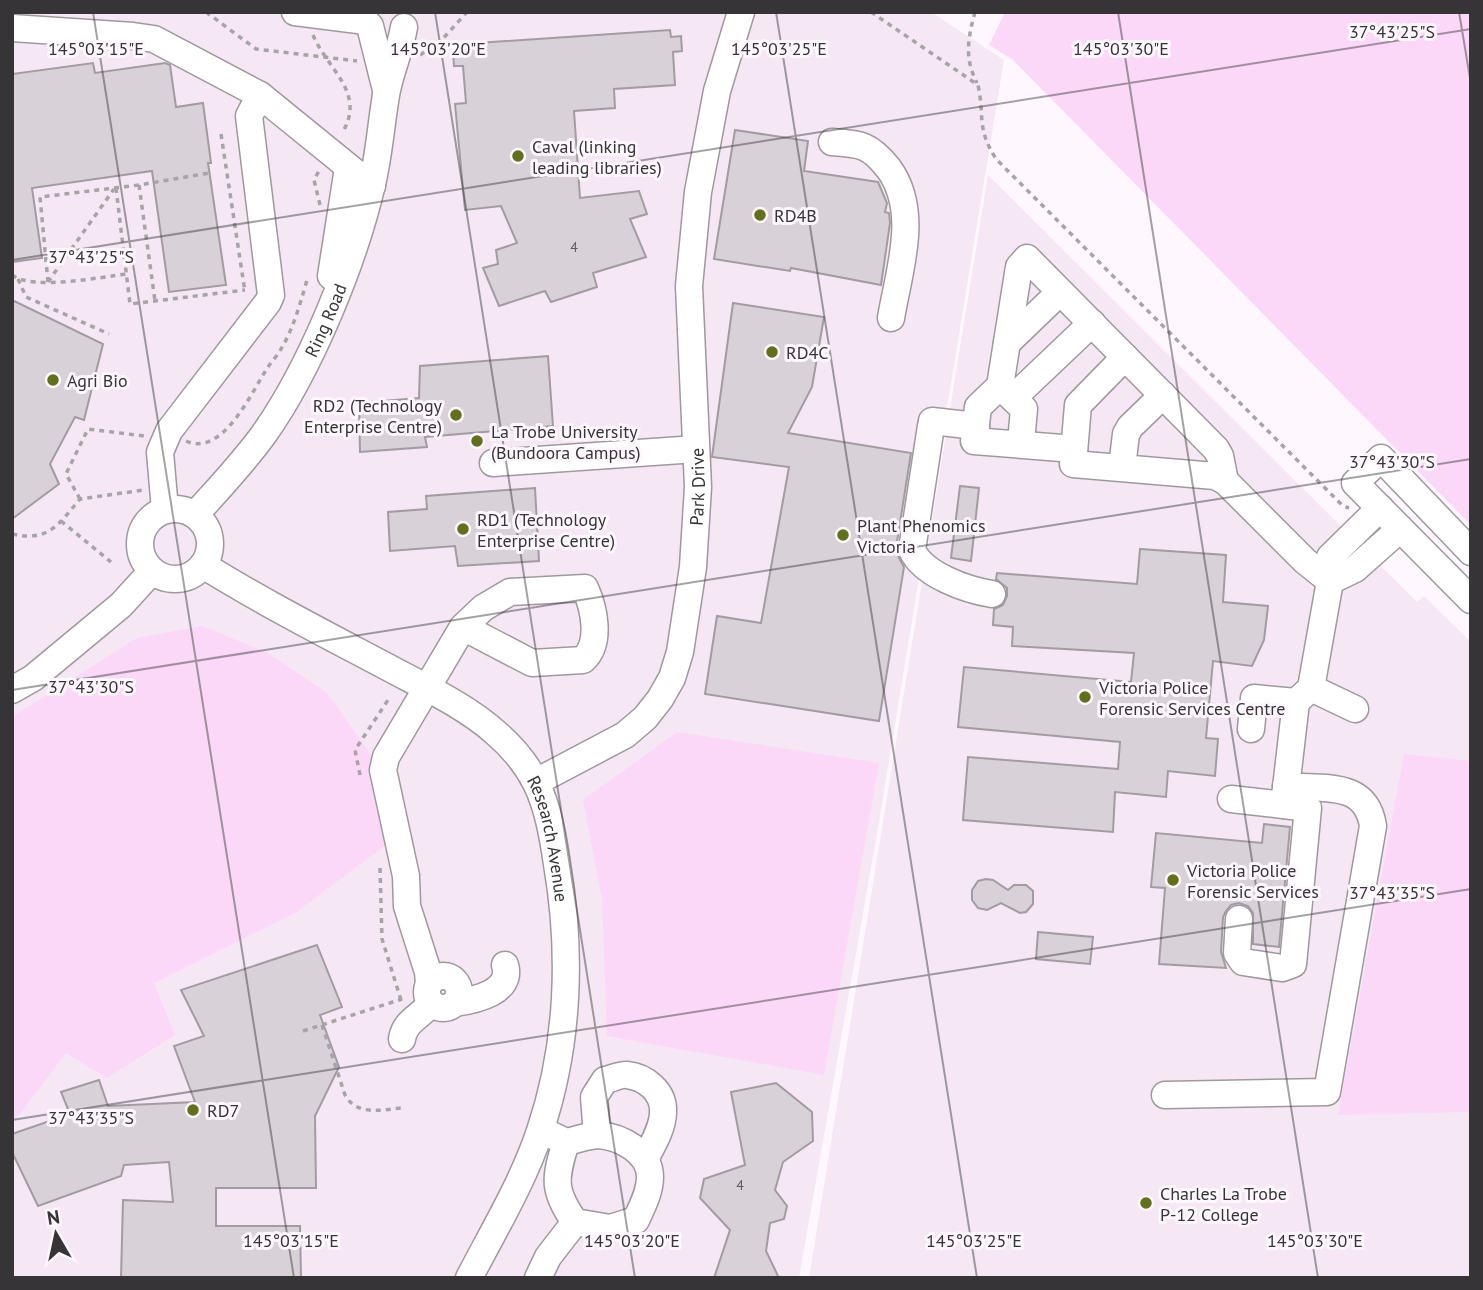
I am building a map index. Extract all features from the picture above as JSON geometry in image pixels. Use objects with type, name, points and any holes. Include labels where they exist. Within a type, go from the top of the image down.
[{"type":"street","name":"Park Drive","points":[[536,782],[625,736],[645,718],[672,678],[680,652],[693,567],[698,487],[690,286],[698,192],[728,50],[741,12]]},
{"type":"street","points":[[307,13],[367,20],[383,33],[390,33],[408,20]]},
{"type":"street","name":"Ring Road","points":[[367,20],[386,92]]},
{"type":"street","name":"Ring Road","points":[[195,515],[240,467],[267,431],[329,310],[350,257],[372,186],[386,92],[408,20]]},
{"type":"street","points":[[12,28],[154,39],[260,95],[372,186]]},
{"type":"street","points":[[165,510],[160,452],[169,431],[271,295],[249,116],[260,95]]},
{"type":"street","points":[[832,142],[865,147],[875,154],[900,187],[906,220],[891,318]]},
{"type":"street","points":[[329,310],[339,161]]},
{"type":"street","points":[[1023,431],[1024,409],[1007,392],[1007,343],[1019,267],[1027,258],[1216,449],[1225,481]]},
{"type":"street","points":[[1007,343],[1060,292]]},
{"type":"street","points":[[1074,449],[974,441],[978,407],[1007,392],[1091,323]]},
{"type":"street","points":[[1125,357],[1078,405],[1073,464],[1203,473],[1225,481],[1330,581]]},
{"type":"street","points":[[1122,467],[1126,434],[1163,395]]},
{"type":"street","points":[[976,426],[931,423],[912,550],[918,560],[928,568],[961,587],[992,594]]},
{"type":"street","points":[[493,463],[696,449]]},
{"type":"street","points":[[1471,552],[1381,458],[1355,483],[1471,600]]},
{"type":"street","points":[[1285,795],[1303,695],[1330,581],[1330,557],[1370,499]]},
{"type":"street","points":[[175,509],[195,515],[208,533],[210,544],[203,565],[184,578],[162,577],[152,571],[140,553],[139,542],[147,522],[165,510],[175,509]]},
{"type":"street","points":[[1330,581],[1355,569],[1400,529]]},
{"type":"street","name":"Research Avenue","points":[[203,565],[434,693],[495,732],[536,782],[554,845],[567,936],[565,1003],[560,1042],[541,1130],[523,1173],[469,1278]]},
{"type":"street","points":[[12,690],[33,678],[121,605],[152,571]]},
{"type":"street","points":[[402,1039],[406,1024],[424,1012],[438,991],[442,966],[423,909],[420,876],[398,786],[402,762],[434,693],[474,623]]},
{"type":"street","points":[[1251,729],[1254,698],[1303,695],[1355,709]]},
{"type":"street","points":[[1165,1095],[1327,1092],[1373,826],[1369,810],[1347,790],[1231,799]]},
{"type":"street","points":[[1239,919],[1237,953],[1243,962],[1282,968],[1293,964],[1308,808],[1285,795]]},
{"type":"street","points":[[438,991],[500,988],[506,977],[505,965]]},
{"type":"street","points":[[597,1135],[594,1097],[605,1080],[626,1075],[653,1085],[661,1098],[663,1112],[645,1160]]},
{"type":"street","points":[[541,1130],[566,1142],[597,1135],[627,1142],[645,1160],[650,1177],[645,1202],[636,1220],[610,1228],[575,1222],[562,1205],[556,1174],[566,1142]]},
{"type":"street","points":[[538,1278],[548,1257],[575,1222]]},
{"type":"path","points":[[206,12],[256,49],[358,61]]},
{"type":"path","points":[[414,56],[432,50],[467,12]]},
{"type":"path","points":[[871,12],[978,85]]},
{"type":"path","points":[[975,12],[968,39],[968,65],[978,85],[981,125],[986,142],[996,159],[1343,506],[1354,508],[1370,499]]},
{"type":"path","points":[[307,13],[311,32],[322,55],[345,84],[350,99],[349,122],[339,161],[314,180],[321,211]]},
{"type":"path","points":[[221,134],[246,298]]},
{"type":"path","points":[[48,282],[40,197],[209,173]]},
{"type":"path","points":[[139,185],[155,301]]},
{"type":"path","points":[[116,187],[130,303],[245,290]]},
{"type":"path","points":[[48,282],[116,187]]},
{"type":"path","points":[[179,438],[192,444],[210,441],[222,434],[246,405],[282,349],[311,266]]},
{"type":"path","points":[[12,275],[18,279],[48,282],[127,274]]},
{"type":"path","points":[[18,279],[26,296],[109,334]]},
{"type":"path","points":[[79,499],[66,474],[88,429],[146,436]]},
{"type":"path","points":[[12,534],[42,536],[61,521],[79,499],[145,490]]},
{"type":"path","points":[[61,521],[111,562]]},
{"type":"path","points":[[303,1031],[438,991]]},
{"type":"path","points":[[322,1025],[350,1104],[358,1109],[401,1108]]},
{"type":"shaded area","name":"La Trobe University (Bundoora Campus)","points":[[12,12],[931,12],[1004,60],[879,822],[799,1278],[12,1278]]},
{"type":"shaded area","points":[[1005,12],[1471,12],[1471,525],[1013,60],[989,45]]},
{"type":"shaded area","name":"Victoria Police Forensic Services","points":[[988,175],[1417,602],[1424,596],[1471,642],[1471,1278],[809,1278]]},
{"type":"shaded area","points":[[202,626],[268,653],[327,693],[367,749],[395,795],[387,844],[295,913],[154,983],[175,1035],[107,1078],[66,1053],[20,1114],[12,1119],[12,717],[137,638]]},
{"type":"shaded area","points":[[677,732],[879,763],[824,1075],[607,1036],[602,899],[583,800]]},
{"type":"shaded area","points":[[1404,754],[1471,761],[1471,1112],[1338,1115]]},
{"type":"building","points":[[670,30],[671,37],[681,36],[682,51],[673,52],[675,85],[614,89],[615,108],[574,111],[580,198],[639,191],[647,214],[630,219],[646,257],[593,273],[597,287],[551,302],[545,291],[499,306],[483,268],[498,264],[496,250],[517,243],[501,206],[465,210],[455,104],[466,103],[463,66],[454,66],[453,51],[464,50],[463,44]]},
{"type":"building","points":[[93,63],[95,73],[165,63],[170,65],[176,107],[203,103],[211,163],[208,163],[226,285],[169,292],[152,171],[32,188],[42,258],[12,262],[12,74]]},
{"type":"building","points":[[735,130],[808,141],[804,171],[878,182],[887,203],[885,212],[889,213],[890,223],[881,285],[791,268],[790,271],[714,259]]},
{"type":"building","name":"Agri Bio","points":[[12,300],[103,344],[84,420],[75,417],[50,464],[59,484],[12,519]]},
{"type":"building","name":"Plant Phenomics Victoria","points":[[733,303],[824,317],[812,387],[788,433],[911,453],[896,548],[904,567],[879,721],[705,694],[717,616],[761,623],[789,467],[712,457]]},
{"type":"building","name":"RD2 (Technology Enterprise Centre)","points":[[548,356],[553,426],[425,437],[427,447],[360,452],[359,403],[419,398],[420,366]]},
{"type":"building","points":[[960,486],[979,488],[971,561],[951,558]]},
{"type":"building","name":"RD1 (Technology Enterprise Centre)","points":[[535,488],[539,561],[458,566],[455,546],[390,551],[388,512],[427,509],[426,496]]},
{"type":"building","name":"Victoria Police Forensic Services Centre","points":[[1140,549],[1226,555],[1223,602],[1268,606],[1264,640],[1252,666],[1213,661],[1206,738],[1218,739],[1215,776],[1168,771],[1166,797],[1115,792],[1113,832],[963,820],[968,757],[1118,769],[1120,742],[958,727],[964,667],[1131,682],[1134,653],[1012,646],[1013,627],[993,625],[994,609],[1003,605],[1007,596],[1007,588],[996,579],[997,573],[1137,584]]},
{"type":"building","points":[[1264,824],[1290,827],[1279,947],[1253,944],[1253,913],[1248,906],[1239,903],[1231,905],[1223,917],[1221,952],[1226,968],[1159,964],[1165,888],[1151,887],[1156,833],[1262,843]]},
{"type":"building","points":[[993,880],[1008,890],[1014,885],[1026,885],[1033,891],[1033,904],[1026,912],[1020,913],[1001,903],[987,910],[978,908],[972,900],[972,890],[978,881]]},
{"type":"building","points":[[1038,932],[1093,937],[1090,964],[1036,959]]},
{"type":"building","name":"RD7","points":[[317,945],[342,1007],[320,1015],[339,1067],[315,1116],[316,1188],[216,1188],[216,1226],[300,1226],[301,1278],[121,1278],[123,1200],[173,1202],[169,1162],[124,1165],[121,1176],[38,1206],[12,1152],[12,1134],[70,1114],[61,1092],[99,1080],[108,1106],[195,1102],[174,1046],[204,1036],[181,990]]},
{"type":"building","points":[[776,1083],[812,1112],[813,1141],[783,1162],[775,1190],[787,1206],[784,1219],[770,1223],[766,1251],[779,1278],[714,1278],[730,1230],[700,1198],[704,1179],[745,1165],[731,1092]]},
{"type":"place","name":"Caval (linking leading libraries)","points":[[518,156]]},
{"type":"place","name":"RD4B","points":[[760,215]]},
{"type":"place","name":"RD4C","points":[[772,352]]},
{"type":"place","name":"Agri Bio","points":[[53,380]]},
{"type":"place","name":"RD2 (Technology Enterprise Centre)","points":[[456,415]]},
{"type":"place","name":"La Trobe University (Bundoora Campus)","points":[[477,441]]},
{"type":"place","name":"RD1 (Technology Enterprise Centre)","points":[[463,529]]},
{"type":"place","name":"Plant Phenomics Victoria","points":[[843,535]]},
{"type":"place","name":"Victoria Police Forensic Services Centre","points":[[1085,697]]},
{"type":"place","name":"Victoria Police Forensic Services","points":[[1173,880]]},
{"type":"place","name":"RD7","points":[[193,1110]]},
{"type":"place","name":"Charles La Trobe P-12 College","points":[[1146,1203]]}]
